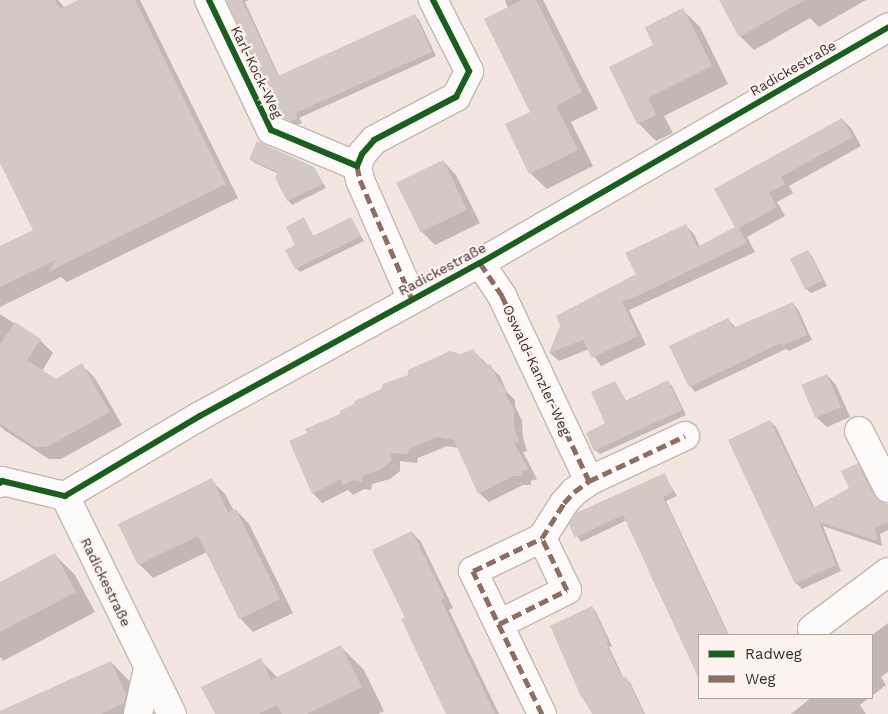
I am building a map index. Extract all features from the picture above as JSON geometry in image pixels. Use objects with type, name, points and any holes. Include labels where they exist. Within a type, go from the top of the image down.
[{"type":"street","name":"Karl-Kock-Weg","points":[[209,0],[270,130],[358,166]]},
{"type":"street","points":[[412,299],[360,180],[358,166],[362,154],[374,140],[456,97],[469,71],[433,0]]},
{"type":"street","name":"Radickestraße","points":[[172,714],[65,496],[200,416],[480,263],[888,27]]},
{"type":"street","name":"Oswald-Kanzler-Weg","points":[[480,263],[502,296],[589,481]]},
{"type":"street","points":[[859,432],[888,488]]},
{"type":"street","points":[[542,714],[473,571],[542,538],[564,503],[574,492],[589,481],[685,436]]},
{"type":"street","points":[[1,481],[65,496]]},
{"type":"street","points":[[499,624],[567,590],[542,538]]},
{"type":"street","points":[[812,628],[888,572]]},
{"type":"street","points":[[138,714],[148,668]]},
{"type":"building","points":[[0,0],[55,0],[60,9],[78,0],[135,0],[226,184],[48,272],[56,260],[0,287],[0,246],[33,230],[0,163]]},
{"type":"building","points":[[226,0],[242,0],[278,76],[415,14],[432,52],[296,113],[298,118],[291,121],[283,118]]},
{"type":"building","points":[[522,0],[536,0],[582,92],[556,106],[578,150],[529,174],[505,124],[530,112],[484,19]]},
{"type":"building","points":[[719,0],[805,0],[739,37]]},
{"type":"building","points":[[683,8],[712,66],[648,98],[656,115],[637,124],[609,67],[653,45],[645,27]]},
{"type":"building","points":[[842,118],[853,137],[781,177],[785,184],[769,193],[777,207],[739,228],[747,243],[633,298],[622,301],[638,336],[592,358],[583,340],[549,353],[560,326],[556,316],[636,274],[625,253],[686,224],[697,247],[735,227],[714,189]]},
{"type":"building","points":[[257,141],[314,167],[323,184],[287,201],[275,178],[278,172],[249,159]]},
{"type":"building","points":[[443,160],[467,209],[420,232],[396,183]]},
{"type":"building","points":[[304,217],[313,236],[351,217],[361,236],[295,269],[285,250],[295,245],[286,227]]},
{"type":"building","points":[[808,250],[823,281],[805,289],[790,259]]},
{"type":"building","points":[[793,302],[807,335],[782,346],[781,343],[689,387],[669,346],[728,318],[733,328]]},
{"type":"building","points":[[15,322],[41,339],[27,360],[56,379],[82,363],[110,412],[47,447],[35,447],[0,424],[0,345]]},
{"type":"building","points":[[473,349],[484,363],[491,365],[499,382],[506,389],[506,395],[514,410],[514,428],[519,441],[514,443],[529,470],[522,471],[522,476],[513,476],[478,494],[454,440],[437,437],[409,449],[408,454],[391,453],[391,461],[380,470],[363,475],[362,482],[354,480],[342,486],[341,479],[312,494],[289,441],[307,433],[305,429],[340,414],[340,411],[354,404],[355,401],[381,389],[383,384],[408,375],[408,370],[450,351],[461,354]]},
{"type":"building","points":[[827,374],[841,407],[815,418],[801,385]]},
{"type":"building","points":[[668,380],[682,410],[594,451],[586,433],[605,423],[591,392],[615,381],[625,401]]},
{"type":"building","points":[[770,420],[813,508],[849,488],[841,471],[858,463],[874,495],[888,505],[888,522],[875,528],[877,541],[819,522],[836,565],[795,584],[728,440]]},
{"type":"building","points":[[665,473],[673,492],[663,497],[728,634],[698,634],[698,677],[623,515],[575,538],[569,525],[576,513]]},
{"type":"building","points":[[212,478],[228,512],[236,509],[280,599],[239,619],[198,536],[138,565],[118,524]]},
{"type":"building","points":[[412,531],[445,598],[441,600],[495,714],[446,714],[401,619],[405,618],[372,550]]},
{"type":"building","points":[[55,553],[76,592],[0,632],[0,582]]},
{"type":"building","points":[[592,606],[608,641],[606,642],[614,661],[623,678],[626,676],[644,714],[592,714],[583,697],[581,697],[550,626]]},
{"type":"building","points":[[341,645],[362,687],[307,714],[282,714],[277,705],[259,714],[215,714],[201,687],[261,658],[271,680]]},
{"type":"building","points":[[111,661],[126,694],[124,703],[101,714],[0,714],[0,711]]},
{"type":"marked path","points":[[357,166],[360,180],[412,299]]},
{"type":"marked path","points":[[480,263],[502,296],[589,481]]},
{"type":"marked path","points":[[542,714],[473,571],[542,538],[564,503],[574,492],[589,481],[685,436]]},
{"type":"marked path","points":[[499,624],[567,590],[542,538]]},
{"type":"cycle path","points":[[209,0],[271,130],[357,166],[362,154],[374,140],[456,97],[469,71],[433,0]]},
{"type":"cycle path","points":[[0,483],[2,481],[65,496],[200,416],[480,263],[888,27]]}]
